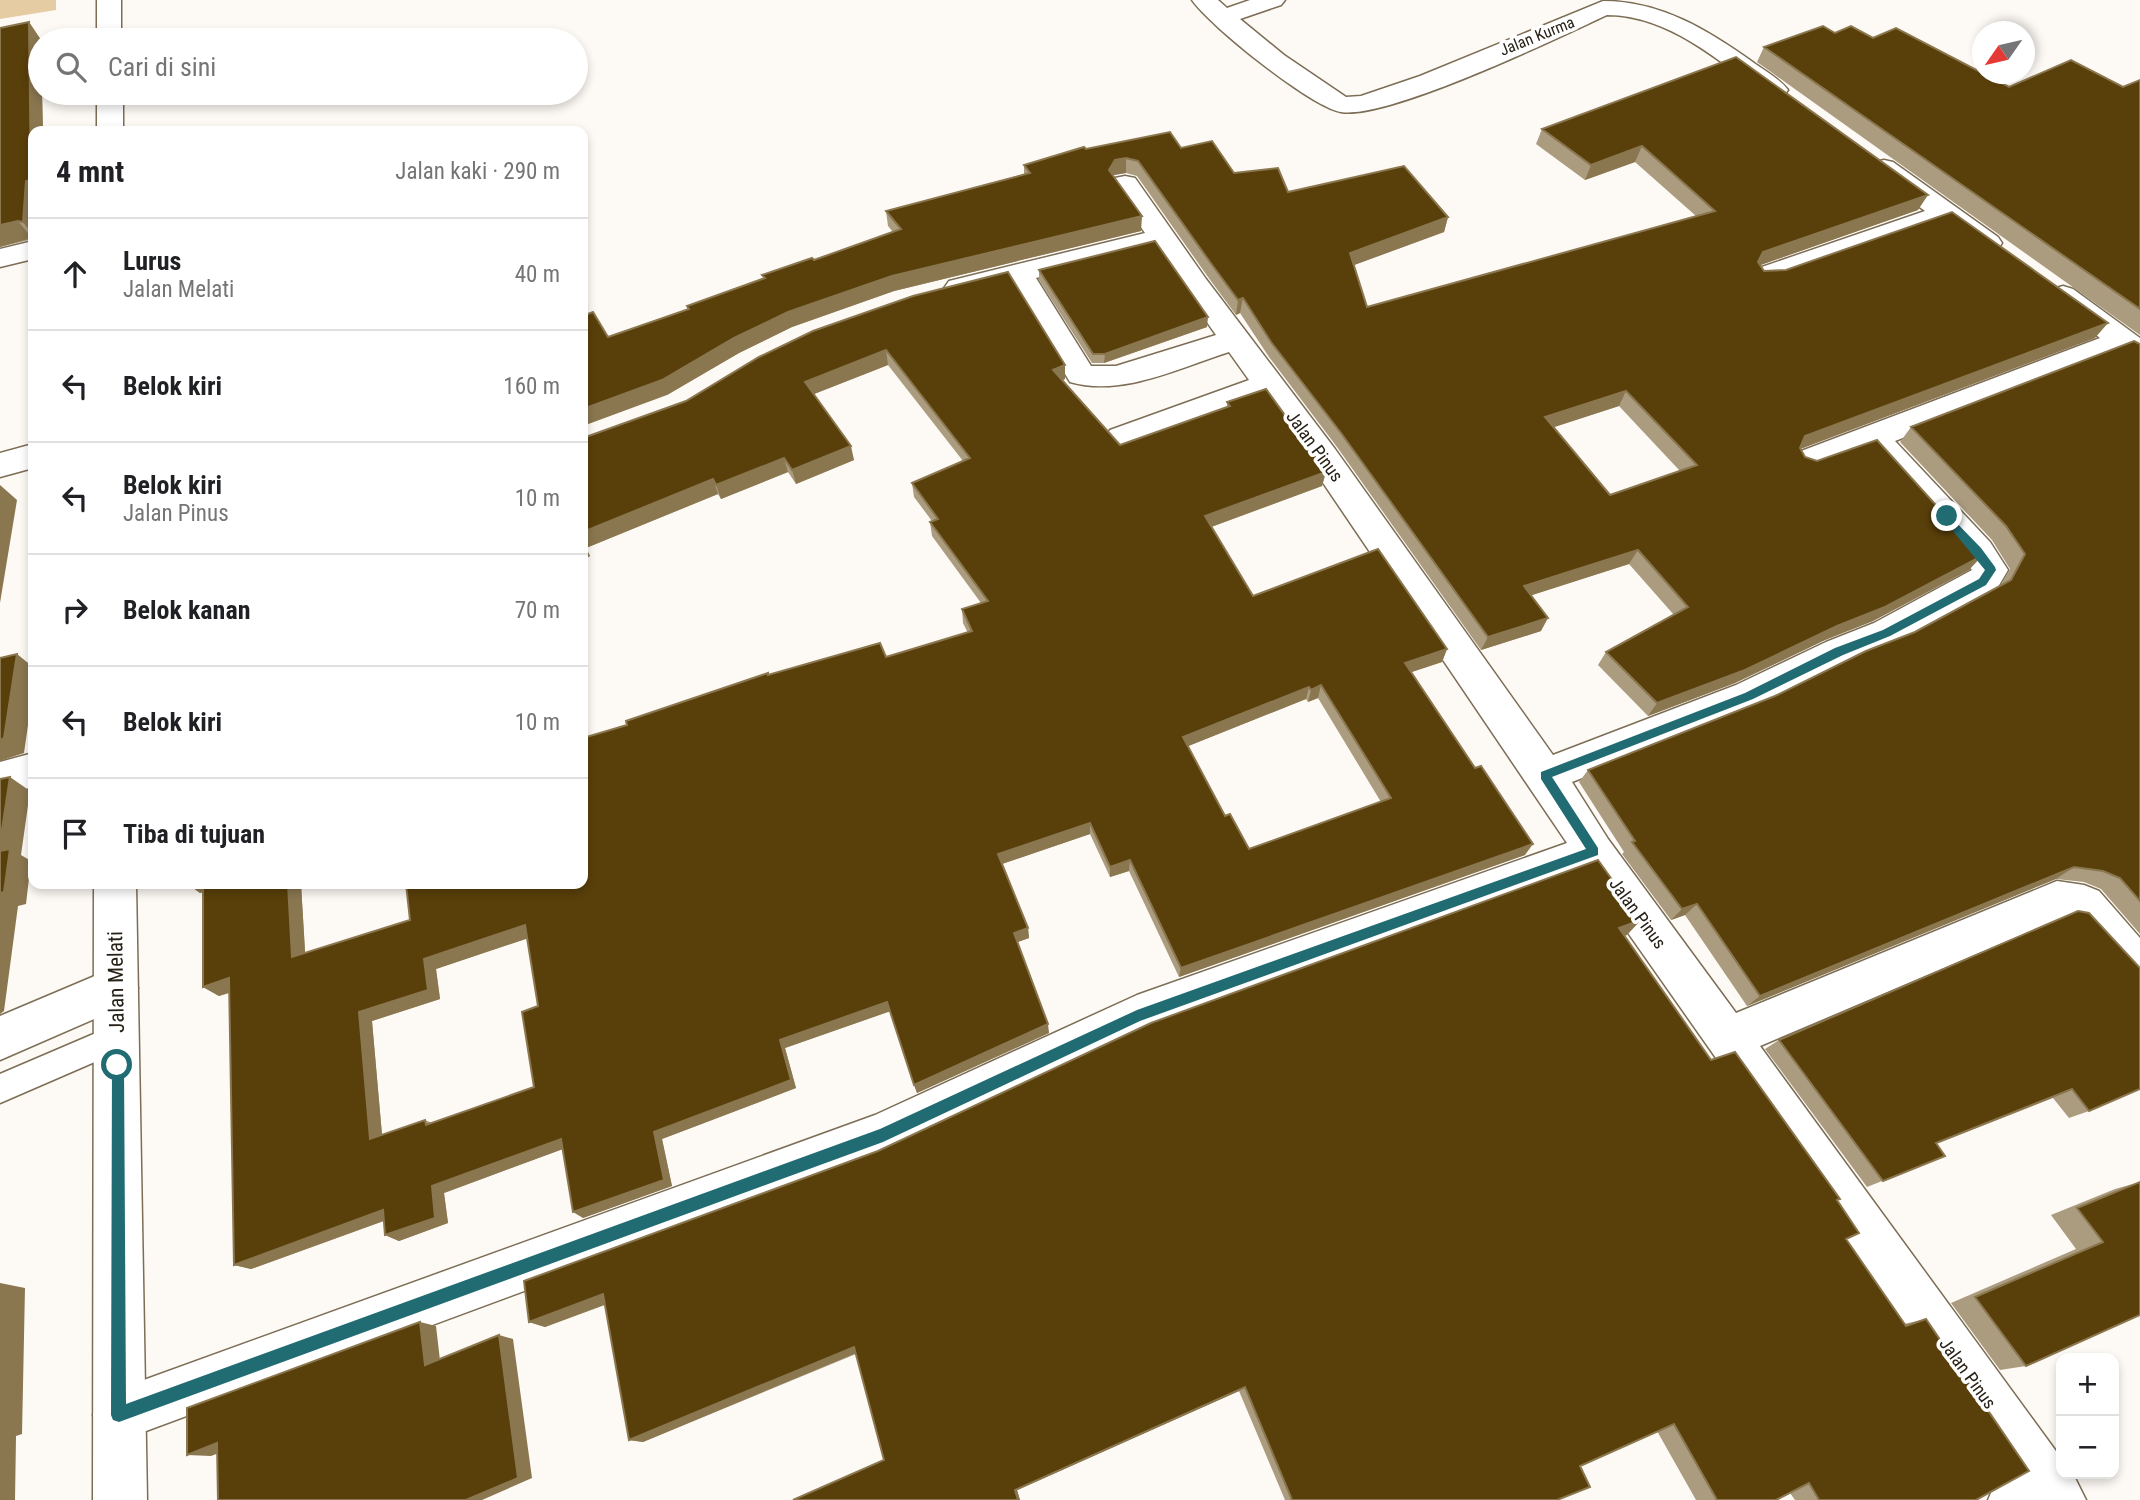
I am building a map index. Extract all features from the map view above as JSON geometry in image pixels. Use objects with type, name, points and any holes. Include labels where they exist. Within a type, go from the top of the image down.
[{"type":"street","points":[[109,0],[109,28]]},
{"type":"street","name":"Jalan Kurma","points":[[1204,0],[1244,37],[1302,81],[1342,105],[1357,106],[1406,89],[1603,8],[1627,3],[1650,9],[1690,32],[1801,109]]},
{"type":"street","points":[[1223,17],[1273,0]]},
{"type":"street","points":[[110,105],[110,126]]},
{"type":"street","points":[[1868,156],[2007,257]]},
{"type":"street","name":"Jalan Pinus","points":[[1125,184],[1270,384],[1545,775],[1594,852],[1728,1038],[2041,1495]]},
{"type":"street","points":[[1766,276],[1945,213]]},
{"type":"street","points":[[930,295],[1162,237]]},
{"type":"street","points":[[0,258],[28,251]]},
{"type":"street","points":[[1018,273],[1081,375],[1097,378],[1117,376],[1236,339]]},
{"type":"street","points":[[2039,279],[2132,347]]},
{"type":"street","points":[[1808,461],[2132,347]]},
{"type":"street","points":[[1121,438],[1270,384]]},
{"type":"street","points":[[1545,775],[1749,696],[1839,652],[1886,633],[1983,582],[1991,570],[1978,551],[1874,437]]},
{"type":"street","points":[[0,465],[28,457]]},
{"type":"street","points":[[0,779],[28,771]]},
{"type":"street","points":[[119,1415],[883,1135],[1137,1016],[1594,852]]},
{"type":"street","name":"Jalan Melati","points":[[115,889],[120,1500]]},
{"type":"street","points":[[1728,1038],[2013,921],[2057,900],[2084,904],[2140,966]]},
{"type":"street","points":[[0,1038],[116,988]]},
{"type":"lane","points":[[0,1089],[117,1038]]},
{"type":"shaded area","points":[[0,0],[56,0],[56,10],[0,19]]},
{"type":"building","points":[[29,22],[30,126],[28,126],[28,181],[23,222],[0,225],[0,28]]},
{"type":"building","points":[[1823,26],[1835,33],[1851,26],[1873,38],[1896,28],[1972,68],[1972,84],[2003,84],[2009,87],[2016,84],[2035,84],[2035,76],[2071,60],[2123,87],[2140,80],[2140,309],[1764,47]]},
{"type":"building","points":[[1736,57],[1928,195],[1763,252],[1758,262],[1764,271],[1786,270],[1952,212],[2108,323],[1805,436],[1800,448],[1805,457],[1817,461],[1877,440],[1982,556],[1885,607],[1837,626],[1745,670],[1657,703],[1606,652],[1688,607],[1638,550],[1524,586],[1548,618],[1488,637],[1341,433],[1271,342],[1243,298],[1238,300],[1138,161],[1126,158],[1115,160],[1109,170],[1142,216],[892,276],[788,312],[734,338],[662,380],[588,407],[588,314],[593,312],[608,337],[689,309],[687,306],[765,278],[762,275],[901,229],[886,211],[1030,173],[1024,165],[1084,147],[1086,149],[1170,132],[1181,148],[1212,141],[1234,173],[1278,168],[1288,192],[1404,166],[1448,217],[1350,253],[1367,307],[1715,211],[1642,146],[1591,165],[1542,129]],"holes":[[[1626,391],[1697,465],[1610,495],[1545,417]]]},
{"type":"building","points":[[1155,241],[1208,317],[1105,354],[1093,354],[1039,270]]},
{"type":"building","points":[[1008,272],[1065,365],[1053,370],[1120,445],[1230,406],[1227,402],[1266,389],[1326,472],[1205,516],[1253,596],[1378,549],[1447,649],[1405,663],[1475,768],[1481,766],[1533,844],[1181,968],[1130,860],[1110,867],[1090,823],[998,854],[1028,928],[1014,933],[1048,1024],[914,1085],[887,1002],[780,1040],[791,1080],[654,1132],[664,1180],[573,1212],[561,1139],[432,1186],[435,1218],[385,1235],[383,1210],[234,1265],[229,978],[203,987],[203,889],[288,889],[292,957],[410,920],[407,889],[588,889],[588,737],[627,725],[626,721],[768,673],[880,643],[886,657],[972,631],[962,609],[988,601],[930,522],[938,519],[912,483],[970,458],[886,350],[805,382],[851,446],[792,470],[784,458],[716,485],[713,479],[588,530],[588,436],[686,401],[759,357],[813,331],[913,296]],"holes":[[[1321,685],[1391,798],[1249,849],[1230,814],[1225,816],[1183,737],[1309,687],[1311,690]],[[525,925],[538,1006],[522,1012],[534,1087],[426,1125],[425,1120],[370,1139],[359,1012],[428,990],[424,959]]]},
{"type":"building","points":[[2134,341],[2140,344],[2140,901],[2120,878],[2103,871],[2074,867],[1760,996],[1697,904],[1682,909],[1632,842],[1635,841],[1588,770],[1775,696],[1866,651],[1915,632],[2011,580],[2025,554],[2006,526],[1911,427]]},
{"type":"building","points":[[17,654],[4,738],[0,740],[0,658]]},
{"type":"building","points":[[10,777],[0,843],[0,779]]},
{"type":"building","points":[[10,849],[4,892],[0,893],[0,851]]},
{"type":"building","points":[[1598,860],[1641,920],[1619,928],[1711,1060],[1735,1052],[1840,1199],[1837,1200],[1859,1233],[1846,1239],[1906,1326],[1926,1319],[2029,1471],[1976,1500],[1819,1500],[1809,1483],[1776,1500],[1717,1500],[1674,1424],[1580,1466],[1590,1487],[1557,1500],[1292,1500],[1245,1387],[1015,1490],[1018,1500],[793,1500],[884,1460],[854,1347],[629,1440],[603,1294],[529,1322],[524,1281],[878,1151],[1151,1023]]},
{"type":"building","points":[[2078,911],[2089,913],[2140,968],[2140,1089],[2089,1111],[2072,1089],[1936,1143],[1945,1156],[1883,1181],[1779,1040]]},
{"type":"building","points":[[2140,1182],[2140,1315],[2026,1366],[1975,1297],[2103,1242],[2077,1208]]},
{"type":"building","points":[[420,1322],[425,1365],[499,1335],[518,1478],[466,1500],[218,1500],[217,1443],[187,1455],[187,1408]]},
{"type":"route","points":[[117,1065],[119,1415],[883,1135],[1137,1016],[1594,852],[1545,775],[1749,696],[1839,652],[1886,633],[1983,582],[1991,570],[1947,516]]}]
